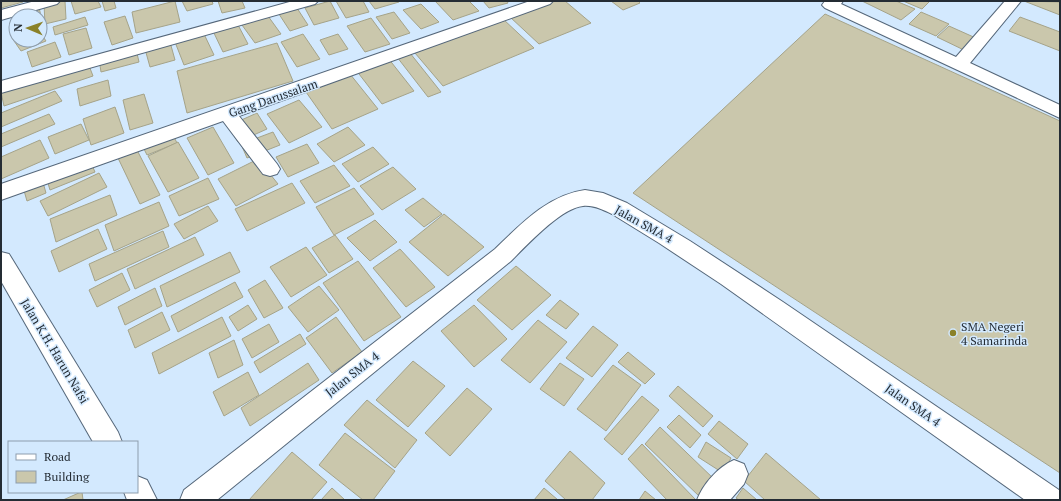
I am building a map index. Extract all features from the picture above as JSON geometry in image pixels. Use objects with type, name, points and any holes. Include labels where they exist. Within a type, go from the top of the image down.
[{"type":"street","points":[[1,15],[52,1]]},
{"type":"street","points":[[1,87],[310,1]]},
{"type":"street","name":"Gang Darussalam","points":[[1,192],[228,114],[545,1]]},
{"type":"street","points":[[959,65],[1013,1]]},
{"type":"street","points":[[828,2],[1060,112]]},
{"type":"street","points":[[228,114],[270,169]]},
{"type":"street","name":"Jalan SMA 4","points":[[194,500],[503,255],[535,224],[567,203],[577,199],[586,198],[598,200],[624,210],[688,249],[1048,500]]},
{"type":"street","name":"Jalan K.H. Harun Nafsi","points":[[1,260],[107,441]]},
{"type":"street","points":[[710,500],[734,474]]},
{"type":"building","points":[[1,1],[23,1],[23,2],[1,8]]},
{"type":"building","points":[[56,1],[65,1],[66,19],[48,23],[48,8],[44,8],[44,4]]},
{"type":"building","points":[[71,1],[98,1],[101,7],[75,14]]},
{"type":"building","points":[[102,1],[114,1],[116,8],[105,11]]},
{"type":"building","points":[[175,1],[180,22],[136,33],[132,12]]},
{"type":"building","points":[[182,1],[212,1],[213,4],[187,11]]},
{"type":"building","points":[[218,1],[242,1],[245,8],[222,13]]},
{"type":"building","points":[[330,1],[339,18],[314,25],[305,8]]},
{"type":"building","points":[[336,1],[363,1],[369,12],[346,18]]},
{"type":"building","points":[[369,1],[398,1],[399,2],[375,9]]},
{"type":"building","points":[[435,1],[469,1],[479,11],[453,20]]},
{"type":"building","points":[[483,1],[507,1],[508,3],[489,8]]},
{"type":"building","points":[[551,1],[565,1],[591,23],[539,44],[510,17]]},
{"type":"building","points":[[611,1],[638,1],[640,3],[623,10]]},
{"type":"building","points":[[862,1],[896,1],[915,9],[901,20]]},
{"type":"building","points":[[903,1],[930,1],[922,9]]},
{"type":"building","points":[[1024,1],[1060,2],[1060,15]]},
{"type":"building","points":[[421,4],[439,22],[421,29],[403,10]]},
{"type":"building","points":[[295,5],[308,25],[290,31],[277,11]]},
{"type":"building","points":[[394,12],[410,33],[392,39],[376,17]]},
{"type":"building","points":[[921,12],[949,24],[936,36],[909,24]]},
{"type":"building","name":"SMA Negeri 4 Samarinda","points":[[825,14],[1060,121],[1060,473],[633,193]]},
{"type":"building","points":[[125,16],[133,38],[112,45],[104,22]]},
{"type":"building","points":[[268,16],[281,34],[255,43],[242,25]]},
{"type":"building","points":[[85,17],[88,25],[55,35],[53,27]]},
{"type":"building","points":[[1020,17],[1060,32],[1060,51],[1009,31]]},
{"type":"building","points":[[371,18],[390,44],[365,52],[347,26]]},
{"type":"building","points":[[503,19],[534,48],[443,86],[415,53]]},
{"type":"building","points":[[237,23],[248,44],[223,52],[213,31]]},
{"type":"building","points":[[949,26],[978,39],[966,51],[937,37]]},
{"type":"building","points":[[86,28],[92,48],[69,55],[63,34]]},
{"type":"building","points":[[204,34],[214,55],[184,65],[175,42]]},
{"type":"building","points":[[303,34],[320,59],[297,67],[281,42]]},
{"type":"building","points":[[338,34],[348,49],[329,55],[320,40]]},
{"type":"building","points":[[55,42],[61,57],[32,67],[27,52],[38,48],[48,48],[48,44]]},
{"type":"building","points":[[170,42],[175,60],[150,67],[145,49]]},
{"type":"building","points":[[277,43],[293,81],[187,113],[177,71]]},
{"type":"building","points":[[19,48],[28,48],[21,51]]},
{"type":"building","points":[[136,49],[139,62],[101,72],[99,59]]},
{"type":"building","points":[[410,53],[441,92],[428,97],[397,57]]},
{"type":"building","points":[[388,58],[414,91],[382,104],[356,70]]},
{"type":"building","points":[[88,63],[93,76],[4,106],[1,92]]},
{"type":"building","points":[[350,74],[378,109],[332,129],[306,92]]},
{"type":"building","points":[[108,80],[111,96],[80,106],[77,89]]},
{"type":"building","points":[[55,91],[62,101],[1,127],[1,113]]},
{"type":"building","points":[[144,94],[153,123],[130,130],[123,100]]},
{"type":"building","points":[[299,100],[322,127],[289,143],[267,114]]},
{"type":"building","points":[[115,107],[124,133],[91,145],[83,119]]},
{"type":"building","points":[[257,113],[267,129],[238,142],[228,126]]},
{"type":"building","points":[[49,114],[55,124],[1,147],[1,134]]},
{"type":"building","points":[[81,124],[89,140],[55,154],[48,137]]},
{"type":"building","points":[[213,127],[234,163],[208,175],[187,138]]},
{"type":"building","points":[[348,127],[365,145],[334,162],[317,144]]},
{"type":"building","points":[[273,132],[280,145],[247,158],[241,144]]},
{"type":"building","points":[[172,133],[177,143],[147,155],[142,145]]},
{"type":"building","points":[[40,140],[49,158],[1,179],[1,157]]},
{"type":"building","points":[[178,142],[199,178],[168,192],[148,156]]},
{"type":"building","points":[[307,144],[319,163],[288,177],[276,157]]},
{"type":"building","points":[[373,147],[389,164],[358,182],[342,164]]},
{"type":"building","points":[[137,150],[160,195],[140,204],[118,158]]},
{"type":"building","points":[[258,159],[278,184],[236,206],[218,179]]},
{"type":"building","points":[[91,163],[95,172],[50,190],[47,180]]},
{"type":"building","points":[[334,165],[350,186],[315,203],[300,181]]},
{"type":"building","points":[[393,167],[416,189],[382,210],[360,186]]},
{"type":"building","points":[[99,173],[107,187],[48,216],[40,201]]},
{"type":"building","points":[[208,178],[219,199],[179,216],[169,196]]},
{"type":"building","points":[[42,179],[46,193],[27,201],[23,187]]},
{"type":"building","points":[[292,183],[305,203],[247,231],[235,209]]},
{"type":"building","points":[[354,188],[374,214],[334,235],[316,207]]},
{"type":"building","points":[[110,195],[117,215],[56,242],[50,219]]},
{"type":"building","points":[[423,198],[442,214],[424,227],[405,210]]},
{"type":"building","points":[[159,202],[169,226],[114,251],[105,225]]},
{"type":"building","points":[[208,206],[218,221],[184,239],[174,224]]},
{"type":"building","points":[[444,214],[484,247],[448,276],[409,242]]},
{"type":"building","points":[[375,220],[397,242],[370,261],[347,238]]},
{"type":"building","points":[[98,229],[107,249],[59,272],[51,251]]},
{"type":"building","points":[[163,231],[169,247],[95,281],[89,264]]},
{"type":"building","points":[[335,235],[353,259],[329,273],[312,248]]},
{"type":"building","points":[[195,237],[204,255],[135,289],[127,269]]},
{"type":"building","points":[[306,247],[327,275],[291,297],[270,267]]},
{"type":"building","points":[[400,249],[435,287],[406,307],[373,268]]},
{"type":"building","points":[[230,252],[240,272],[167,307],[160,286]]},
{"type":"building","points":[[358,261],[401,317],[364,341],[323,283]]},
{"type":"building","points":[[516,266],[551,295],[512,330],[477,300]]},
{"type":"building","points":[[122,273],[130,290],[97,307],[89,290]]},
{"type":"building","points":[[265,280],[283,308],[264,318],[248,290]]},
{"type":"building","points":[[235,282],[243,297],[178,332],[171,316]]},
{"type":"building","points":[[319,286],[339,310],[308,332],[288,307]]},
{"type":"building","points":[[155,288],[162,306],[125,325],[118,307]]},
{"type":"building","points":[[560,300],[579,314],[566,329],[546,315]]},
{"type":"building","points":[[248,305],[257,319],[238,331],[229,317]]},
{"type":"building","points":[[474,305],[507,339],[474,367],[441,331]]},
{"type":"building","points":[[162,312],[170,330],[135,348],[128,330]]},
{"type":"building","points":[[222,317],[231,336],[159,374],[152,353]]},
{"type":"building","points":[[336,317],[362,352],[332,373],[306,338]]},
{"type":"building","points":[[538,320],[567,342],[530,383],[501,360]]},
{"type":"building","points":[[269,324],[279,342],[252,358],[242,339]]},
{"type":"building","points":[[593,326],[618,345],[592,377],[566,358]]},
{"type":"building","points":[[300,334],[306,344],[260,373],[254,362]]},
{"type":"building","points":[[234,340],[243,365],[218,378],[209,353]]},
{"type":"building","points":[[628,352],[655,374],[645,384],[618,362]]},
{"type":"building","points":[[413,361],[445,386],[408,427],[376,400]]},
{"type":"building","points":[[308,363],[319,380],[250,426],[241,408]]},
{"type":"building","points":[[560,363],[584,379],[564,406],[540,389]]},
{"type":"building","points":[[613,365],[641,385],[606,431],[577,409]]},
{"type":"building","points":[[248,372],[259,395],[224,416],[213,392]]},
{"type":"building","points":[[678,386],[713,416],[703,427],[669,396]]},
{"type":"building","points":[[467,388],[492,409],[450,456],[425,433]]},
{"type":"building","points":[[642,396],[659,410],[622,455],[604,439]]},
{"type":"building","points":[[367,400],[417,440],[395,468],[344,425]]},
{"type":"building","points":[[679,415],[701,435],[690,448],[667,427]]},
{"type":"building","points":[[719,421],[748,444],[737,459],[708,434]]},
{"type":"building","points":[[660,427],[715,480],[700,497],[645,444]]},
{"type":"building","points":[[345,433],[395,471],[373,500],[363,500],[319,465]]},
{"type":"building","points":[[706,442],[731,458],[723,473],[698,457]]},
{"type":"building","points":[[642,444],[696,500],[667,500],[628,459]]},
{"type":"building","points":[[570,451],[605,483],[592,500],[566,500],[545,481]]},
{"type":"building","points":[[292,452],[327,482],[311,500],[249,500]]},
{"type":"building","points":[[766,453],[821,500],[765,500],[744,481]]},
{"type":"building","points":[[332,488],[345,500],[321,500]]},
{"type":"building","points":[[544,488],[558,500],[534,500]]},
{"type":"building","points":[[743,488],[757,500],[739,500],[736,498]]},
{"type":"building","points":[[645,491],[656,500],[639,500]]},
{"type":"building","points":[[79,493],[82,493],[83,500],[63,500]]},
{"type":"place","name":"SMA Negeri 4 Samarinda","points":[[953,333]]}]
